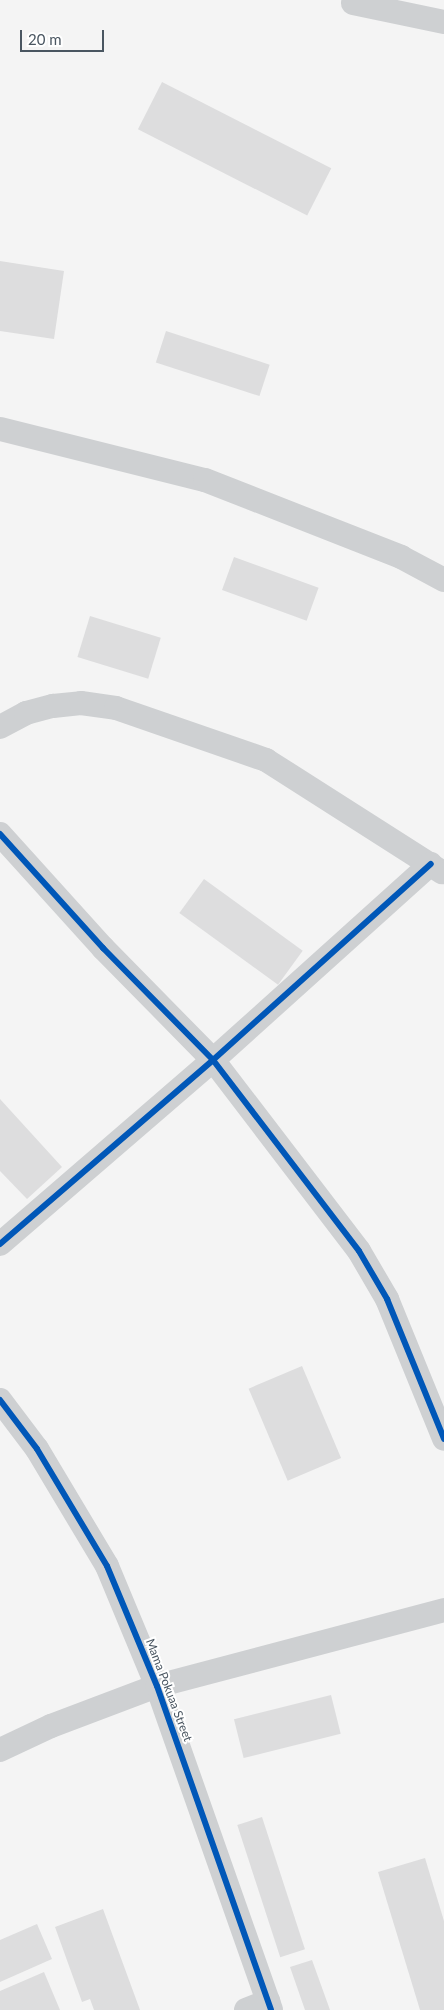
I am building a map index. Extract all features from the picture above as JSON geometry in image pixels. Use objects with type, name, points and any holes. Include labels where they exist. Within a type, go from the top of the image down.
[{"type":"street","points":[[353,3],[444,22]]},
{"type":"street","points":[[0,429],[205,480],[401,557],[444,580]]},
{"type":"street","points":[[0,727],[26,713],[53,706],[81,703],[116,708],[266,760],[437,869],[212,1060],[0,1244]]},
{"type":"street","points":[[0,834],[103,948],[212,1060],[359,1251],[387,1299],[444,1439]]},
{"type":"street","name":"Mama Pokuaa Street","points":[[0,1400],[37,1449],[107,1566],[157,1686],[270,2005]]},
{"type":"street","points":[[0,1750],[51,1726],[157,1686],[444,1610]]},
{"type":"street","points":[[246,2010],[270,2005]]},
{"type":"building","points":[[162,82],[331,168],[307,215],[138,129]]},
{"type":"building","points":[[0,261],[64,271],[54,339],[0,331]]},
{"type":"building","points":[[166,331],[270,365],[259,396],[156,362]]},
{"type":"building","points":[[234,557],[319,588],[307,621],[222,590]]},
{"type":"building","points":[[90,616],[161,638],[148,679],[77,657]]},
{"type":"building","points":[[204,879],[303,951],[278,985],[179,913]]},
{"type":"building","points":[[0,1099],[62,1167],[27,1199],[0,1171]]},
{"type":"building","points":[[302,1366],[341,1458],[288,1481],[249,1389]]},
{"type":"building","points":[[331,1695],[341,1734],[244,1758],[234,1719]]},
{"type":"building","points":[[262,1817],[305,1949],[280,1957],[237,1825]]},
{"type":"building","points":[[425,1858],[444,1921],[444,2010],[420,2010],[378,1872]]},
{"type":"building","points":[[103,1909],[140,2010],[94,2010],[90,1999],[82,2002],[55,1927]]},
{"type":"building","points":[[37,1924],[52,1959],[0,1982],[0,1940]]},
{"type":"building","points":[[312,1960],[330,2010],[305,2010],[290,1967]]},
{"type":"building","points":[[44,1972],[60,2010],[0,2010],[0,1991]]},
{"type":"cycle path","points":[[0,834],[103,948],[213,1060],[359,1251],[387,1299],[444,1439]]},
{"type":"cycle path","points":[[0,1244],[213,1060],[431,864]]},
{"type":"cycle path","points":[[0,1400],[37,1449],[107,1566],[157,1686],[271,2010]]}]
